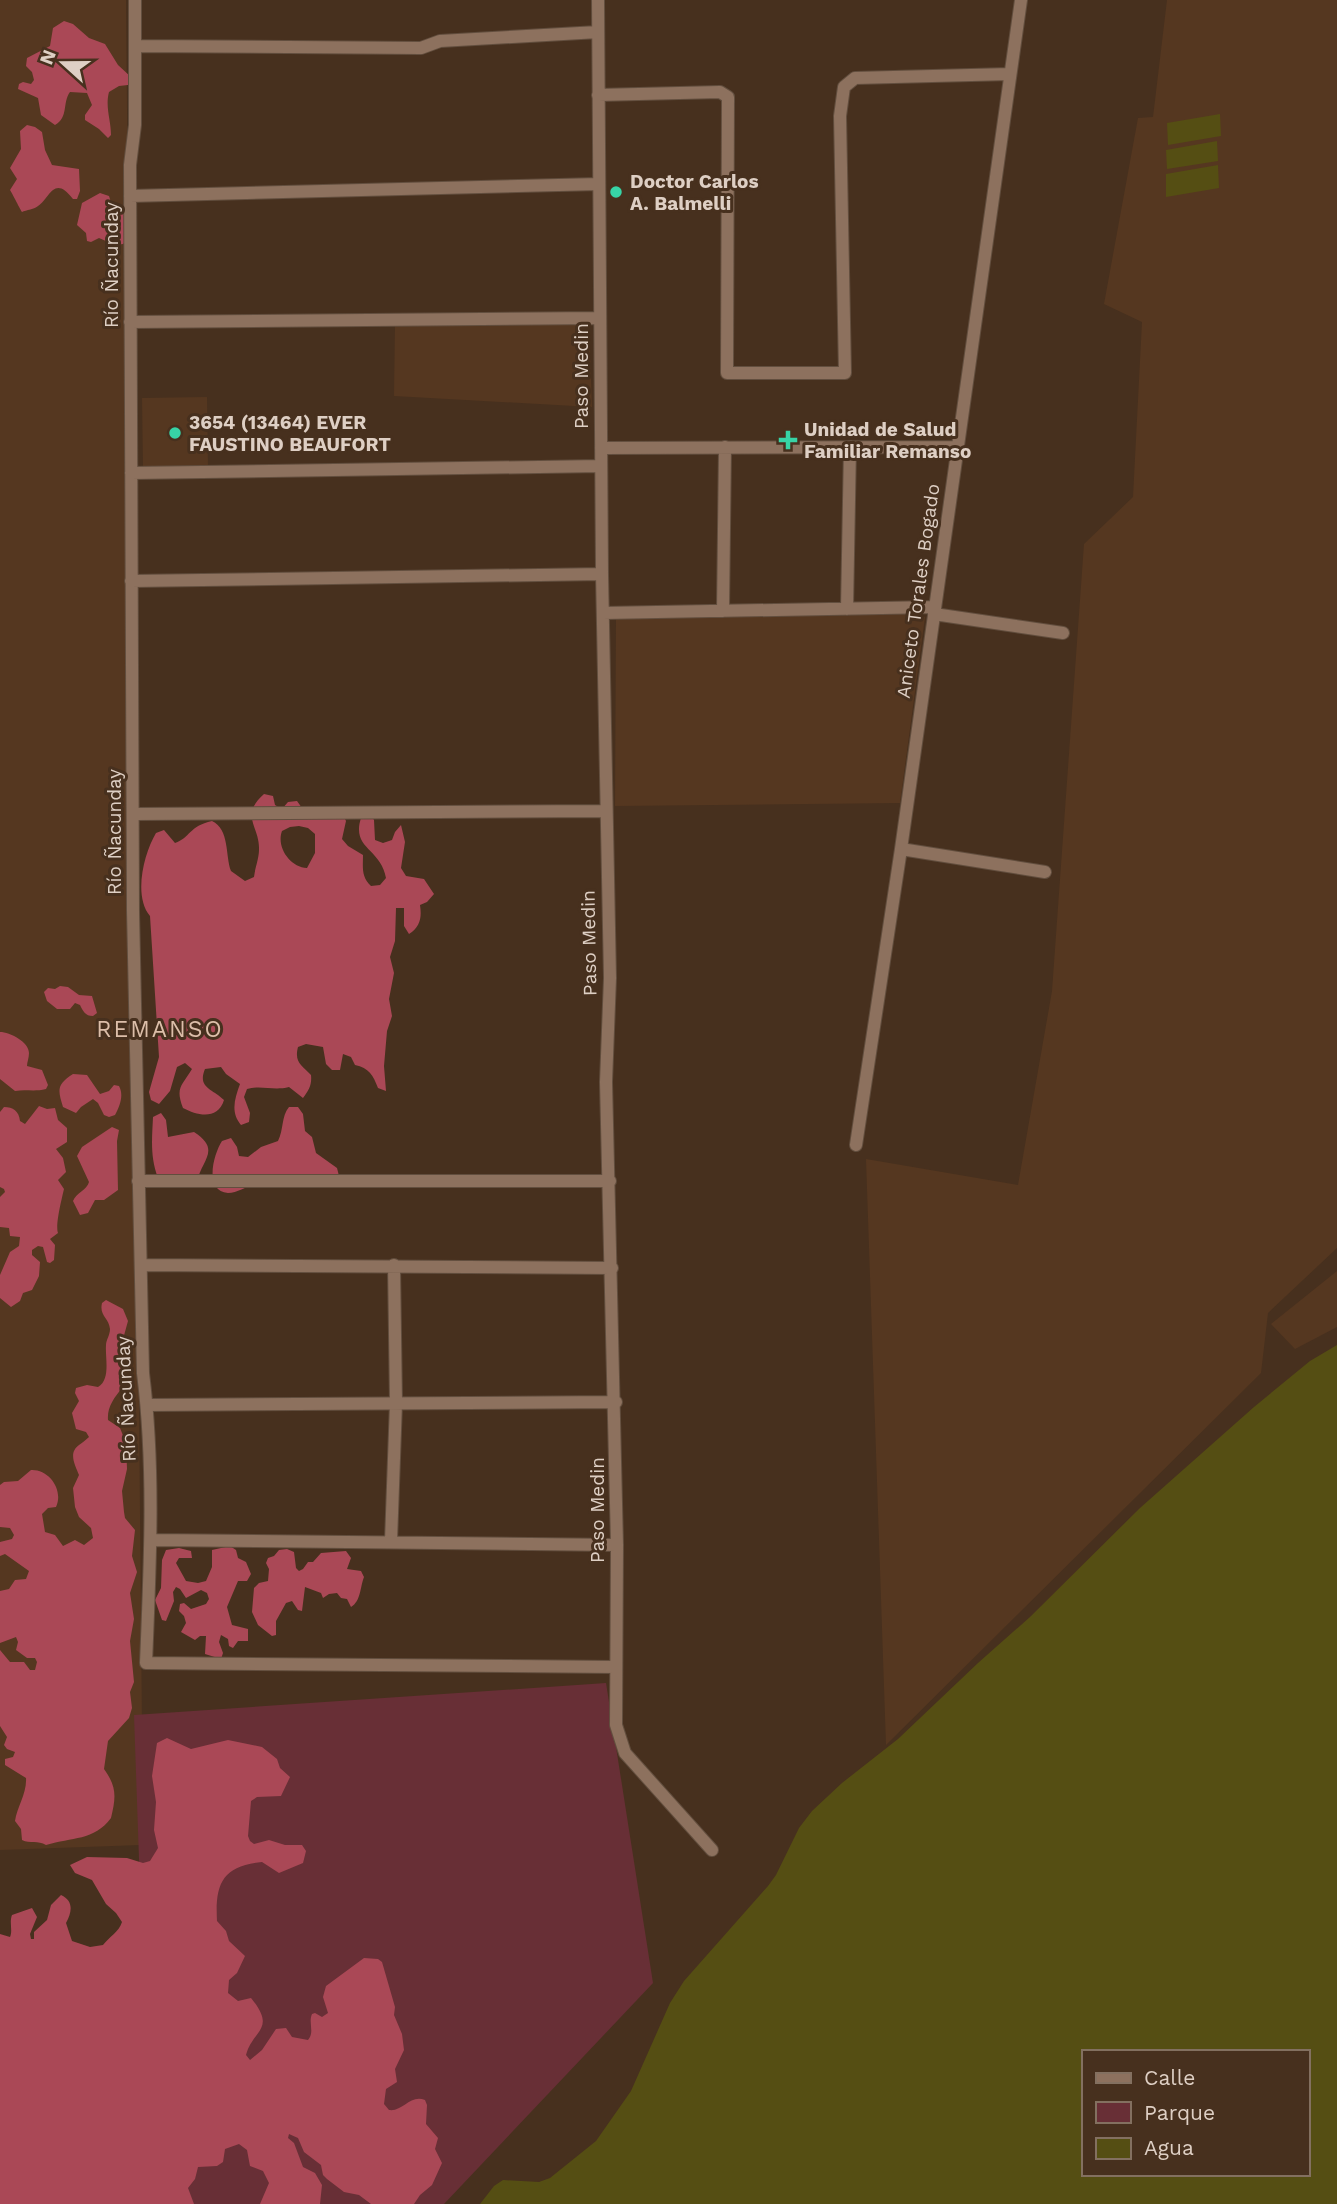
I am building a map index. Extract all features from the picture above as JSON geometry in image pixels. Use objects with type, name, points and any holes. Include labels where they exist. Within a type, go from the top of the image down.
[{"type":"street","name":"Río Ñacunday","points":[[135,0],[135,125],[130,166],[131,581],[138,1181],[143,1373],[147,1405],[152,1540],[146,1663],[615,1667]]},
{"type":"street","name":"Paso Medin","points":[[598,0],[602,574],[610,978],[606,1082],[615,1402],[616,1725],[625,1753],[712,1850]]},
{"type":"street","name":"Aniceto Torales Bogado","points":[[856,1145],[901,849],[1021,0]]},
{"type":"street","points":[[135,46],[421,48],[440,41],[598,32]]},
{"type":"street","points":[[598,95],[720,92],[728,97],[727,373],[845,373],[840,116],[844,87],[855,78],[1010,74]]},
{"type":"street","points":[[130,196],[599,184]]},
{"type":"street","points":[[130,322],[600,318]]},
{"type":"street","points":[[601,448],[957,446]]},
{"type":"street","points":[[723,611],[725,447]]},
{"type":"street","points":[[847,609],[850,447]]},
{"type":"street","points":[[131,472],[601,466]]},
{"type":"street","points":[[131,581],[602,574]]},
{"type":"street","points":[[603,613],[847,609],[934,611],[1063,633]]},
{"type":"street","points":[[134,814],[606,811]]},
{"type":"street","points":[[901,849],[1045,872]]},
{"type":"street","points":[[138,1181],[610,1181]]},
{"type":"street","points":[[141,1265],[612,1268]]},
{"type":"street","points":[[391,1541],[396,1404],[394,1265]]},
{"type":"street","points":[[147,1405],[615,1402]]},
{"type":"street","points":[[152,1540],[617,1545]]},
{"type":"shaded area","points":[[0,0],[126,0],[141,1845],[0,1850]]},
{"type":"shaded area","points":[[1167,0],[1337,0],[1337,1248],[1268,1313],[1261,1373],[886,1745],[866,1159],[1018,1185],[1052,991],[1084,544],[1133,497],[1142,322],[1104,304],[1138,118],[1153,117]]},
{"type":"shaded area","points":[[64,21],[73,24],[89,38],[105,44],[118,65],[131,77],[128,85],[119,86],[109,92],[111,135],[108,138],[85,120],[85,115],[92,105],[87,93],[70,92],[64,114],[55,125],[41,115],[38,98],[18,89],[19,84],[31,84],[34,80],[32,72],[26,66],[27,58],[50,46],[53,28]]},
{"type":"shaded area","points":[[27,125],[42,132],[45,150],[52,165],[79,169],[80,191],[77,199],[57,188],[37,207],[22,212],[10,190],[17,179],[10,168],[21,149],[20,131]]},
{"type":"shaded area","points":[[100,193],[109,196],[114,212],[118,214],[125,210],[129,238],[123,244],[115,245],[99,238],[87,241],[86,233],[77,225],[82,203]]},
{"type":"shaded area","points":[[589,322],[592,407],[394,396],[395,323]]},
{"type":"shaded area","name":"3654 (13464) EVER FAUSTINO BEAUFORT","points":[[207,397],[208,467],[143,468],[142,398]]},
{"type":"shaded area","points":[[916,612],[925,617],[900,803],[615,806],[616,617]]},
{"type":"shaded area","points":[[264,794],[273,796],[275,805],[282,809],[288,802],[297,801],[302,808],[342,813],[346,821],[342,839],[363,855],[364,875],[371,886],[380,885],[386,878],[379,860],[360,836],[361,818],[369,813],[374,820],[375,840],[383,843],[392,840],[401,825],[405,842],[401,868],[406,876],[424,879],[434,894],[420,905],[419,922],[409,934],[404,926],[404,908],[396,908],[395,941],[390,957],[394,973],[389,999],[392,1016],[387,1031],[384,1066],[386,1091],[378,1088],[370,1073],[355,1065],[351,1057],[343,1054],[340,1070],[332,1070],[326,1064],[323,1047],[306,1044],[298,1047],[297,1052],[300,1063],[311,1075],[310,1087],[303,1098],[289,1087],[247,1089],[244,1097],[250,1113],[249,1122],[241,1125],[235,1110],[240,1084],[221,1067],[205,1069],[203,1075],[207,1088],[224,1100],[217,1111],[201,1114],[183,1108],[180,1091],[192,1069],[185,1063],[177,1067],[170,1091],[159,1104],[151,1100],[149,1092],[159,1057],[150,916],[145,908],[141,886],[144,863],[156,833],[164,830],[175,843],[204,823],[212,821],[222,830],[231,871],[245,881],[254,877],[259,850],[252,815],[257,802]],"holes":[[[290,827],[308,828],[315,834],[315,853],[307,868],[290,860],[283,849],[281,837],[282,831]]]},
{"type":"shaded area","points":[[60,986],[68,987],[79,995],[92,996],[97,1013],[88,1015],[75,1003],[70,1009],[57,1009],[47,1001],[44,992],[48,988],[55,989]]},
{"type":"shaded area","points":[[0,1032],[14,1036],[26,1045],[29,1053],[27,1066],[42,1070],[48,1085],[46,1089],[15,1091],[0,1079]]},
{"type":"shaded area","points":[[73,1074],[87,1075],[100,1094],[109,1091],[114,1085],[119,1086],[121,1100],[115,1115],[104,1115],[93,1099],[76,1113],[63,1107],[60,1088]]},
{"type":"shaded area","points":[[39,1106],[55,1108],[58,1120],[67,1128],[67,1142],[56,1149],[63,1158],[66,1172],[58,1180],[64,1189],[58,1233],[50,1239],[55,1245],[54,1260],[50,1263],[47,1262],[43,1247],[38,1246],[32,1250],[32,1255],[40,1262],[39,1276],[32,1290],[23,1293],[20,1301],[11,1307],[0,1298],[0,1275],[10,1252],[19,1246],[20,1237],[10,1236],[9,1228],[0,1227],[0,1197],[5,1192],[0,1187],[0,1112],[4,1107],[13,1109],[25,1124]]},
{"type":"shaded area","points":[[289,1107],[298,1107],[303,1114],[305,1131],[312,1137],[316,1153],[337,1168],[337,1180],[324,1188],[262,1185],[231,1193],[220,1191],[215,1186],[213,1171],[222,1141],[231,1138],[239,1156],[248,1157],[261,1147],[278,1141]]},
{"type":"shaded area","points":[[161,1113],[166,1120],[168,1137],[194,1132],[207,1144],[208,1156],[197,1182],[158,1178],[152,1133],[153,1117]]},
{"type":"shaded area","points":[[112,1127],[119,1130],[118,1190],[104,1200],[95,1200],[88,1213],[80,1215],[73,1201],[89,1182],[77,1156],[82,1147]]},
{"type":"shaded area","points":[[1337,1271],[1337,1327],[1295,1349],[1271,1324]]},
{"type":"shaded area","points":[[106,1300],[123,1309],[128,1321],[120,1350],[128,1365],[122,1377],[122,1388],[110,1407],[108,1420],[120,1428],[126,1443],[127,1469],[122,1491],[124,1512],[125,1518],[135,1530],[132,1556],[137,1572],[130,1593],[134,1619],[130,1641],[134,1682],[130,1692],[132,1708],[129,1718],[108,1741],[104,1769],[114,1792],[111,1818],[90,1835],[46,1845],[22,1840],[21,1829],[15,1821],[26,1778],[5,1765],[5,1759],[13,1757],[15,1752],[4,1745],[7,1737],[0,1726],[0,1650],[10,1662],[24,1662],[30,1670],[35,1670],[37,1662],[35,1658],[27,1658],[16,1650],[16,1637],[0,1643],[0,1591],[9,1589],[15,1580],[26,1579],[29,1571],[5,1554],[0,1556],[0,1542],[12,1539],[14,1535],[10,1528],[0,1527],[0,1485],[18,1481],[31,1470],[44,1473],[53,1482],[58,1494],[56,1507],[48,1508],[42,1514],[45,1532],[55,1535],[63,1546],[75,1540],[84,1545],[93,1538],[91,1528],[79,1517],[75,1507],[73,1488],[79,1475],[73,1459],[74,1452],[89,1437],[86,1432],[76,1429],[72,1413],[79,1401],[76,1388],[87,1385],[98,1387],[105,1379],[106,1343],[110,1329],[102,1311],[102,1303]]},
{"type":"shaded area","points":[[230,1546],[236,1550],[238,1558],[246,1562],[251,1574],[247,1581],[238,1581],[227,1607],[232,1625],[248,1629],[248,1641],[238,1641],[233,1648],[229,1646],[228,1639],[221,1635],[221,1659],[205,1654],[206,1636],[195,1640],[181,1632],[186,1623],[179,1611],[180,1604],[184,1603],[191,1609],[206,1604],[209,1599],[207,1593],[201,1590],[186,1598],[176,1587],[166,1621],[162,1620],[155,1600],[161,1588],[162,1560],[166,1550],[179,1548],[191,1551],[192,1558],[179,1558],[176,1563],[186,1581],[198,1583],[206,1581],[212,1567],[212,1550]]},
{"type":"shaded area","points":[[279,1550],[294,1552],[296,1568],[299,1571],[321,1553],[346,1551],[351,1558],[347,1569],[361,1571],[364,1577],[358,1598],[351,1607],[347,1599],[341,1598],[337,1593],[323,1598],[321,1593],[305,1587],[302,1611],[298,1610],[292,1601],[286,1603],[276,1621],[276,1635],[272,1636],[258,1625],[252,1612],[254,1588],[259,1583],[268,1581],[268,1558]]},
{"type":"shaded area","points":[[167,1738],[191,1749],[228,1740],[262,1747],[277,1759],[280,1768],[290,1777],[281,1796],[257,1797],[251,1801],[248,1836],[254,1844],[269,1840],[285,1845],[302,1845],[306,1851],[303,1863],[279,1873],[262,1862],[238,1868],[224,1879],[218,1897],[217,1921],[226,1931],[229,1941],[245,1956],[237,1973],[229,1980],[228,1993],[238,2001],[251,1998],[262,2017],[261,2029],[246,2055],[250,2060],[262,2050],[276,2029],[286,2028],[292,2037],[308,2040],[312,2014],[322,2017],[328,2013],[323,1997],[326,1986],[364,1958],[382,1962],[404,2050],[395,2069],[397,2082],[386,2089],[384,2104],[389,2110],[394,2110],[415,2099],[425,2100],[426,2124],[438,2138],[435,2149],[442,2163],[432,2185],[414,2204],[371,2204],[359,2195],[344,2192],[323,2175],[321,2165],[304,2152],[298,2138],[289,2134],[288,2138],[294,2143],[303,2167],[315,2173],[322,2185],[320,2204],[260,2204],[269,2183],[263,2171],[250,2166],[247,2150],[239,2144],[225,2149],[223,2162],[217,2166],[198,2167],[195,2179],[188,2188],[194,2204],[0,2204],[0,1934],[10,1937],[12,1915],[32,1908],[37,1917],[30,1934],[31,1939],[34,1939],[34,1932],[47,1920],[51,1905],[61,1895],[70,1904],[66,1923],[72,1941],[90,1947],[103,1945],[116,1932],[122,1922],[116,1913],[106,1904],[92,1880],[75,1873],[70,1865],[87,1857],[127,1858],[143,1863],[150,1861],[158,1848],[154,1830],[156,1802],[152,1776],[157,1743]]},
{"type":"green space","points":[[606,1683],[653,1983],[444,2204],[151,2204],[134,1715]]},
{"type":"water","points":[[1220,114],[1221,136],[1168,145],[1167,123]]},
{"type":"water","points":[[1217,141],[1218,161],[1167,169],[1166,150]]},
{"type":"water","points":[[1218,165],[1219,188],[1166,197],[1166,174]]},
{"type":"water","points":[[1337,1345],[1337,2204],[480,2204],[494,2186],[503,2180],[539,2182],[550,2178],[596,2141],[631,2091],[670,2003],[684,1981],[768,1886],[799,1828],[812,1811],[842,1783],[898,1739],[1030,1617],[1140,1508],[1310,1361]]},
{"type":"place","name":"Doctor Carlos A. Balmelli","points":[[616,192]]},
{"type":"place","name":"3654 (13464) EVER FAUSTINO BEAUFORT","points":[[175,433]]},
{"type":"place","name":"Unidad de Salud Familiar Remanso","points":[[788,440]]},
{"type":"district","name":"REMANSO","points":[[160,1029]]}]
